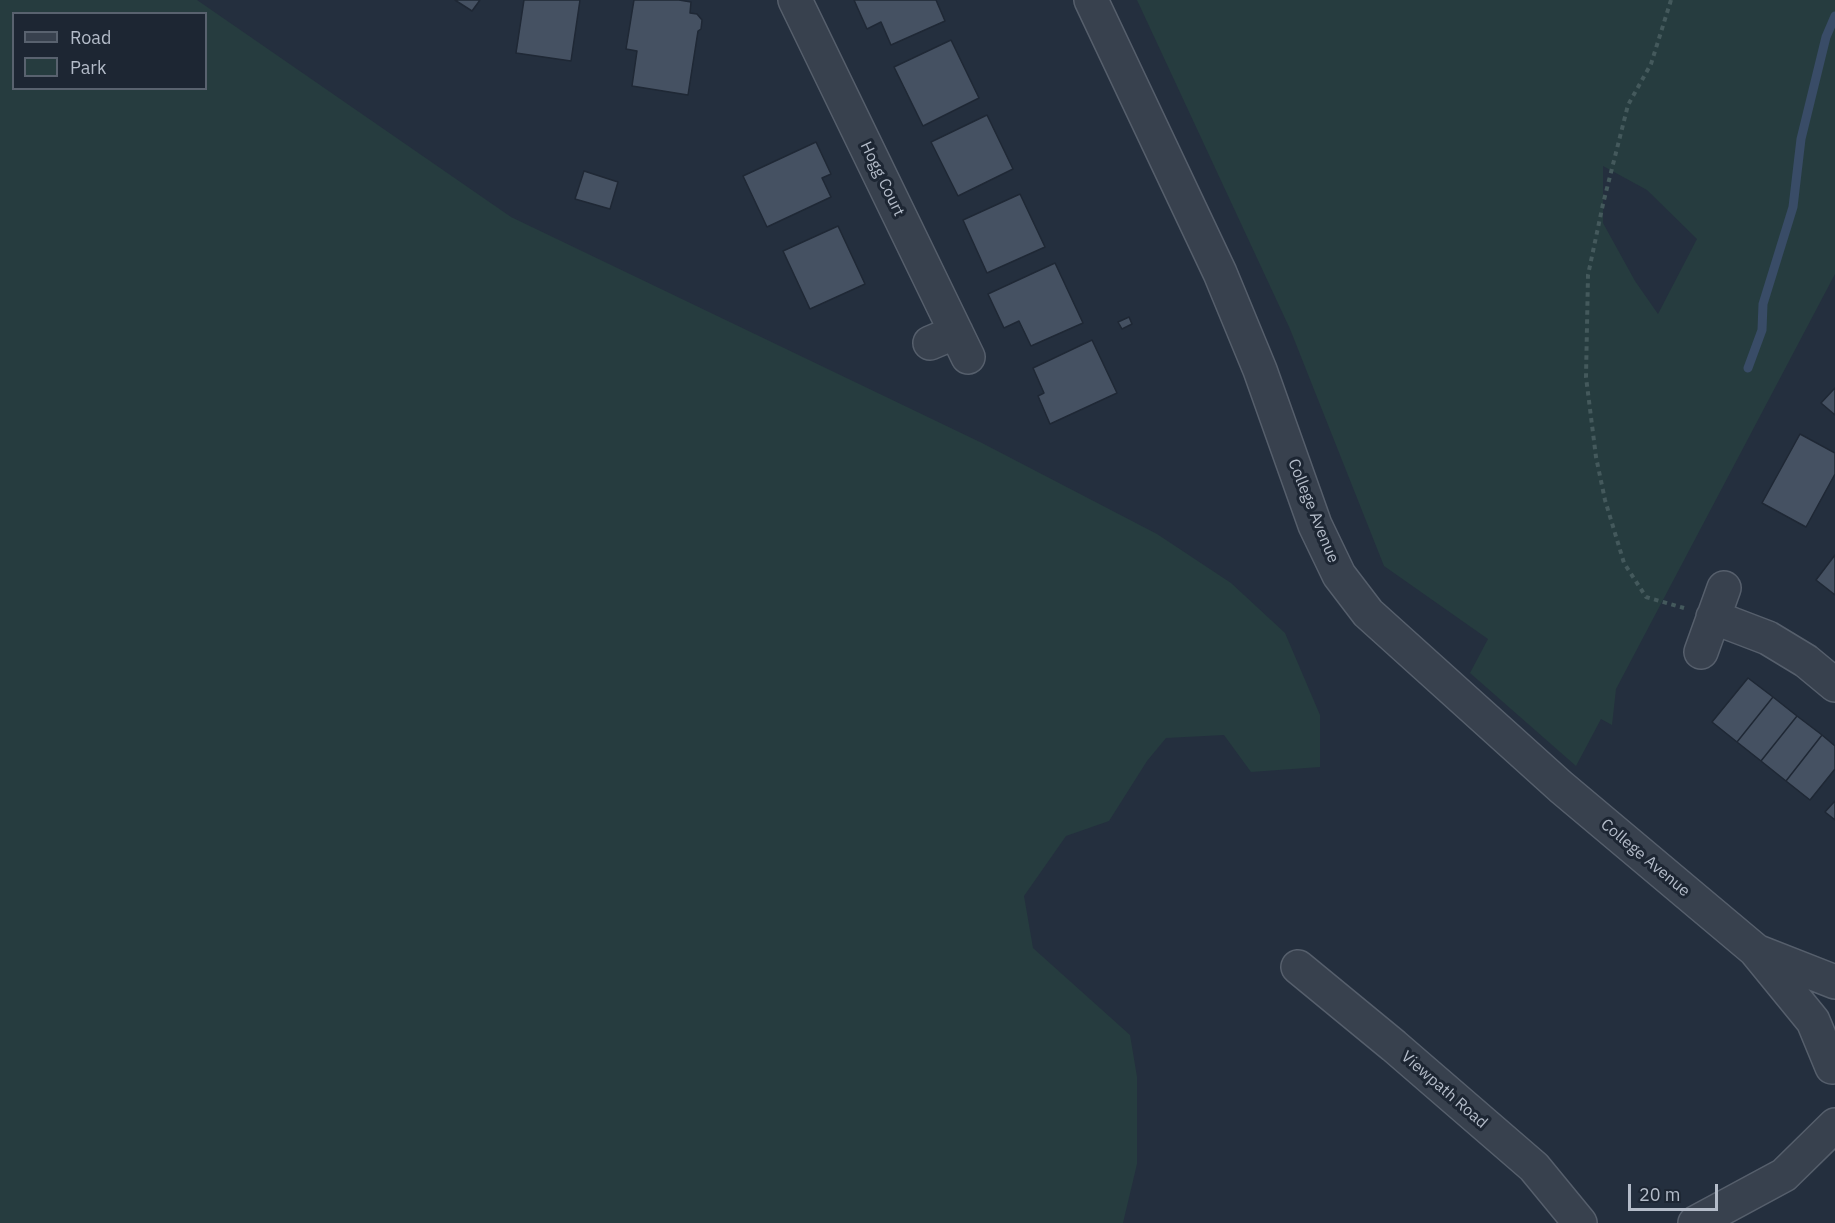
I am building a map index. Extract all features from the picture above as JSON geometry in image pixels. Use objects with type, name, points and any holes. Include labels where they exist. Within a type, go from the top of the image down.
[{"type":"street","name":"Hogg Court","points":[[795,0],[951,344]]},
{"type":"street","name":"College Avenue","points":[[1091,0],[1220,273],[1260,370],[1315,525],[1339,575],[1368,613],[1491,724],[1561,787],[1755,950],[1812,1021],[1834,1066]]},
{"type":"street","points":[[1701,652],[1718,602],[1768,638],[1806,661],[1835,686]]},
{"type":"street","name":"College Avenue","points":[[1755,950],[1835,982]]},
{"type":"street","name":"Viewpath Road","points":[[1298,967],[1534,1167],[1580,1223]]},
{"type":"street","points":[[1695,1223],[1784,1175],[1835,1125]]},
{"type":"path","points":[[1671,0],[1651,64],[1628,105],[1603,204],[1588,275],[1586,377],[1596,457],[1605,500],[1624,563],[1646,597],[1718,602]]},
{"type":"green space","points":[[0,0],[197,0],[511,217],[982,443],[1157,534],[1231,583],[1285,633],[1320,715],[1320,767],[1251,772],[1224,735],[1166,738],[1147,761],[1109,821],[1066,836],[1024,896],[1033,948],[1130,1035],[1137,1077],[1137,1164],[1123,1223],[0,1223]]},
{"type":"green space","points":[[1137,0],[1835,0],[1835,274],[1616,689],[1612,725],[1601,719],[1576,766],[1470,673],[1488,639],[1384,566],[1290,329]],"holes":[[[1603,166],[1647,190],[1697,239],[1658,314],[1635,281],[1603,223]]]},
{"type":"building","points":[[455,0],[480,0],[472,11]]},
{"type":"building","points":[[524,0],[580,0],[571,61],[516,53]]},
{"type":"building","points":[[634,0],[691,2],[690,13],[697,14],[702,20],[701,29],[698,31],[688,95],[632,86],[637,51],[626,49]]},
{"type":"building","points":[[854,0],[936,0],[945,21],[891,45],[881,22],[867,29]]},
{"type":"building","points":[[951,40],[979,98],[923,126],[894,67]]},
{"type":"building","points":[[987,115],[1013,169],[958,196],[931,142]]},
{"type":"building","points":[[816,142],[831,174],[822,178],[831,197],[767,227],[743,176]]},
{"type":"building","points":[[584,171],[618,182],[610,209],[575,199]]},
{"type":"building","points":[[1020,194],[1045,247],[987,273],[963,220]]},
{"type":"building","points":[[838,226],[865,284],[810,309],[783,251]]},
{"type":"building","points":[[1055,263],[1083,323],[1031,346],[1019,321],[1004,328],[988,294]]},
{"type":"building","points":[[1129,317],[1132,324],[1122,329],[1118,322]]},
{"type":"building","points":[[1092,340],[1117,393],[1050,424],[1038,396],[1044,393],[1033,368]]},
{"type":"building","points":[[1835,388],[1835,415],[1821,403]]},
{"type":"building","points":[[1800,434],[1835,453],[1835,474],[1806,527],[1762,503]]},
{"type":"building","points":[[1835,555],[1835,595],[1816,580]]},
{"type":"building","points":[[1748,678],[1773,697],[1737,742],[1712,722]]},
{"type":"building","points":[[1773,697],[1797,716],[1761,761],[1737,742]]},
{"type":"building","points":[[1797,716],[1822,735],[1786,781],[1761,761]]},
{"type":"building","points":[[1822,735],[1835,746],[1835,769],[1810,800],[1786,781]]},
{"type":"building","points":[[1835,801],[1835,820],[1825,812]]},
{"type":"waterway","points":[[1748,368],[1762,330],[1763,304],[1793,207],[1801,139],[1826,37],[1835,16]]}]
